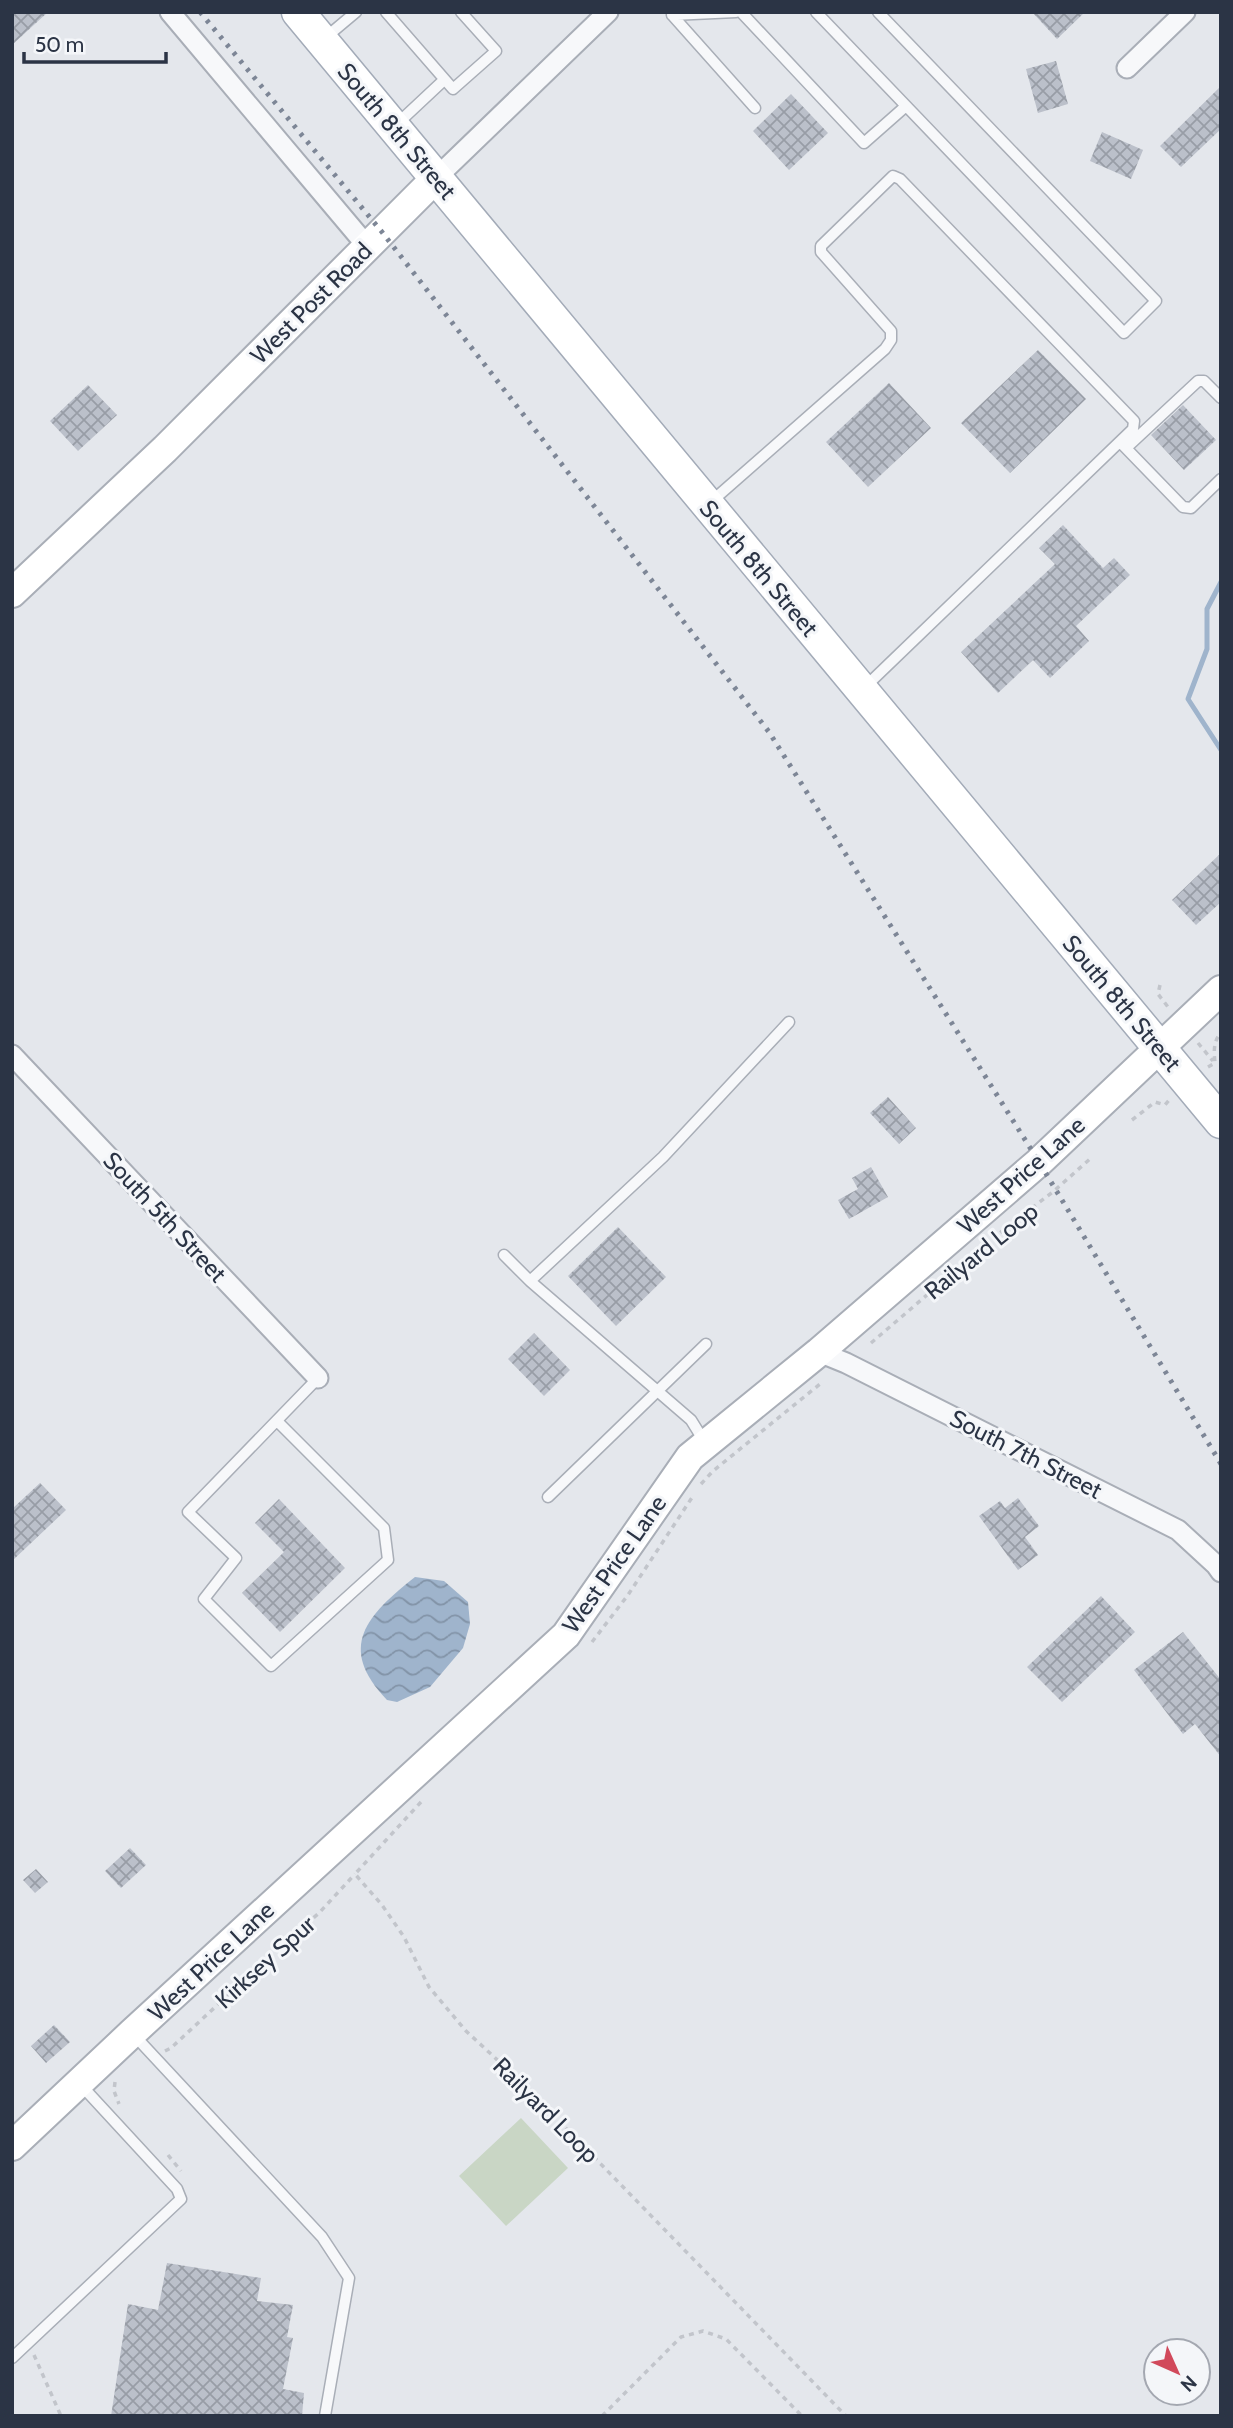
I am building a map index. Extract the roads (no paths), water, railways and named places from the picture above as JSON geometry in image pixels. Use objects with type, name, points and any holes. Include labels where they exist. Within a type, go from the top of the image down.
[{"type":"main road","name":"South 8th Street","points":[[298,12],[1221,1122]]},
{"type":"street","points":[[170,12],[367,247]]},
{"type":"street","name":"West Post Road","points":[[12,593],[164,449],[436,178],[608,12]]},
{"type":"street","points":[[1127,68],[1185,12]]},
{"type":"street","name":"West Price Lane","points":[[12,2146],[566,1635],[690,1457],[819,1352],[1039,1162],[1221,990]]},
{"type":"street","name":"South 5th Street","points":[[12,1055],[318,1378]]},
{"type":"street","name":"South 7th Street","points":[[819,1352],[846,1363],[1178,1531],[1221,1572]]},
{"type":"lane","points":[[322,40],[356,12]]},
{"type":"lane","points":[[386,12],[453,89],[496,51],[461,12]]},
{"type":"lane","points":[[671,14],[736,12]]},
{"type":"lane","points":[[741,12],[864,143],[906,106]]},
{"type":"lane","points":[[816,12],[1124,334],[1156,301],[878,12]]},
{"type":"lane","points":[[671,14],[755,108]]},
{"type":"lane","points":[[394,127],[444,80]]},
{"type":"lane","points":[[707,505],[885,349],[891,340],[891,331],[821,252],[821,246],[893,176],[900,179],[1128,412],[1134,421],[1133,429],[1123,445]]},
{"type":"lane","points":[[862,691],[1123,445],[1198,381],[1204,381],[1221,398]]},
{"type":"lane","points":[[1123,445],[1183,508],[1191,508],[1221,479]]},
{"type":"lane","points":[[530,1281],[663,1157],[789,1022]]},
{"type":"lane","points":[[503,1255],[691,1420],[706,1445]]},
{"type":"lane","points":[[548,1497],[706,1344]]},
{"type":"lane","points":[[276,1421],[384,1528],[388,1560],[271,1666],[204,1599],[236,1558],[188,1512],[276,1421],[318,1378]]},
{"type":"lane","points":[[132,2033],[323,2238],[349,2278],[325,2416]]},
{"type":"lane","points":[[12,2358],[181,2199],[177,2189],[79,2083]]},
{"type":"water","points":[[415,1577],[444,1581],[468,1602],[470,1624],[463,1648],[430,1687],[397,1702],[387,1700],[372,1681],[363,1664],[361,1648],[364,1633],[372,1619],[383,1605]]},
{"type":"waterway","points":[[1221,582],[1207,609],[1207,649],[1188,699],[1221,750]]},
{"type":"railway","points":[[200,12],[382,232],[769,732],[1039,1162],[1221,1464]]}]
